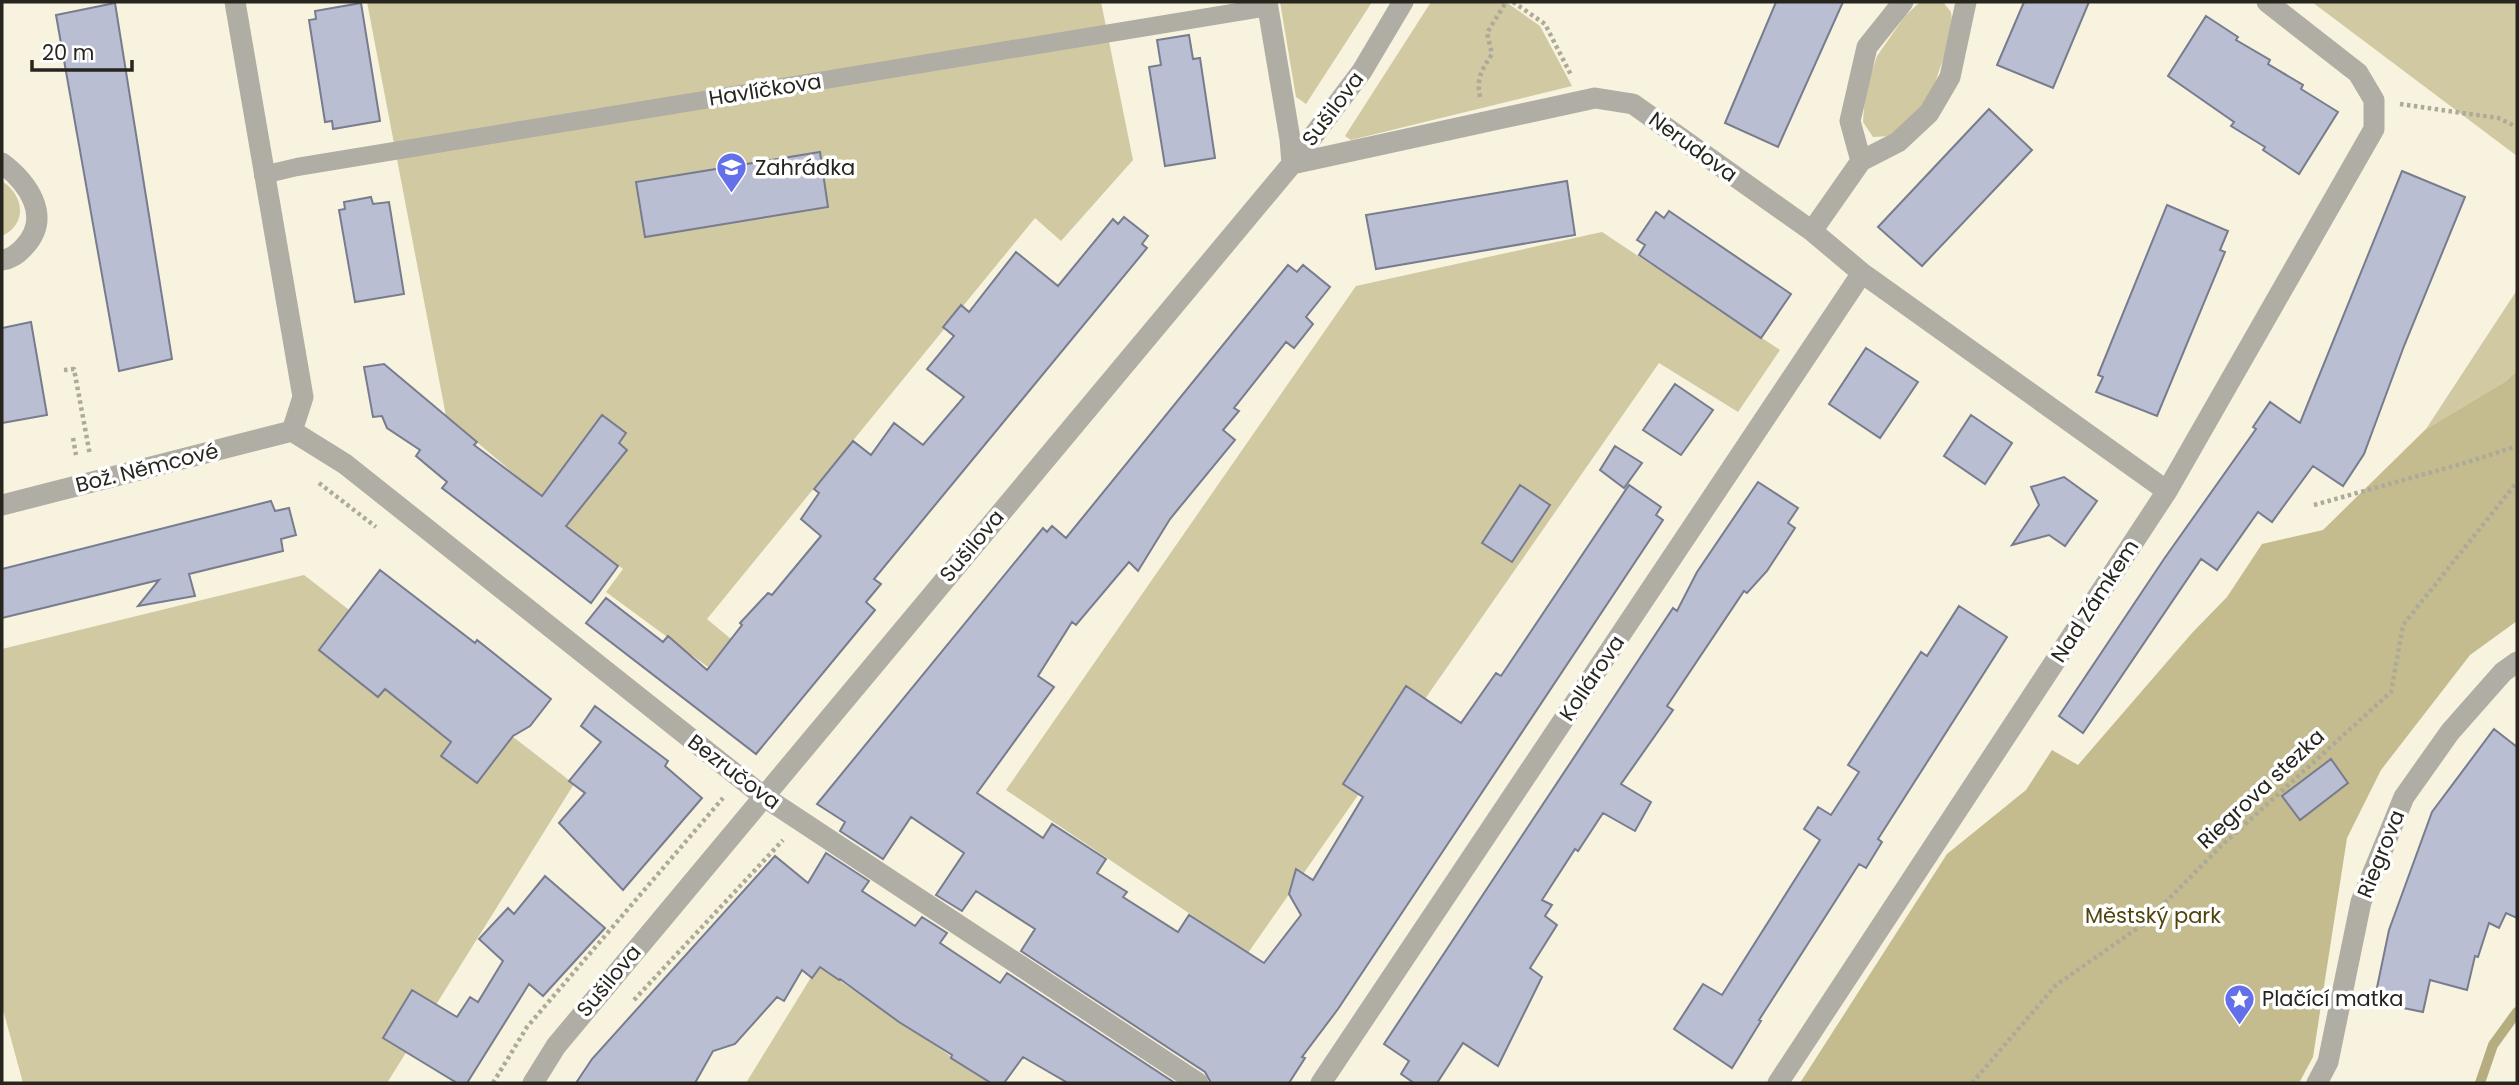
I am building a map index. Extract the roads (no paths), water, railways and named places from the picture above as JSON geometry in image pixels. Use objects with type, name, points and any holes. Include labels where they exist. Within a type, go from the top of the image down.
[{"type":"street","points":[[235,2],[303,397],[292,431]]},
{"type":"street","name":"Sušilova","points":[[533,1083],[556,1046],[1292,164],[1362,71],[1403,2]]},
{"type":"street","points":[[1861,161],[1850,121],[1867,47],[1903,2]]},
{"type":"street","points":[[1811,231],[1861,161],[1898,142],[1928,113],[1950,77],[1966,2]]},
{"type":"street","name":"Nad Zámkem","points":[[1778,1083],[2167,491],[2374,129],[2374,100],[2358,74],[2267,2]]},
{"type":"street","points":[[1268,5],[1292,164]]},
{"type":"street","name":"Nerudova","points":[[1292,164],[1595,98],[1633,104],[1811,231],[1862,273],[2167,491]]},
{"type":"street","points":[[2,163],[23,181],[32,197],[37,211],[37,226],[23,248],[8,259],[2,260]]},
{"type":"street","name":"Kollárova","points":[[1321,1083],[1862,273]]},
{"type":"street","name":"Bezručova","points":[[292,431],[345,464],[763,796],[1198,1083]]},
{"type":"street","name":"Bož. Němcové","points":[[2,505],[292,431]]},
{"type":"street","name":"Riegrova","points":[[2318,1083],[2328,1062],[2361,902],[2404,797],[2450,732],[2503,672],[2517,662]]},
{"type":"lane","name":"Havlíčkova","points":[[263,175],[297,167],[1268,5]]},
{"type":"waterway","points":[[2480,1083],[2493,1045],[2517,1012]]},
{"type":"place","name":"Zahrádka","points":[[732,195]]},
{"type":"place","name":"Plačící matka","points":[[2239,1026]]},
{"type":"park label","name":"Městský park","points":[[2153,916]]}]
